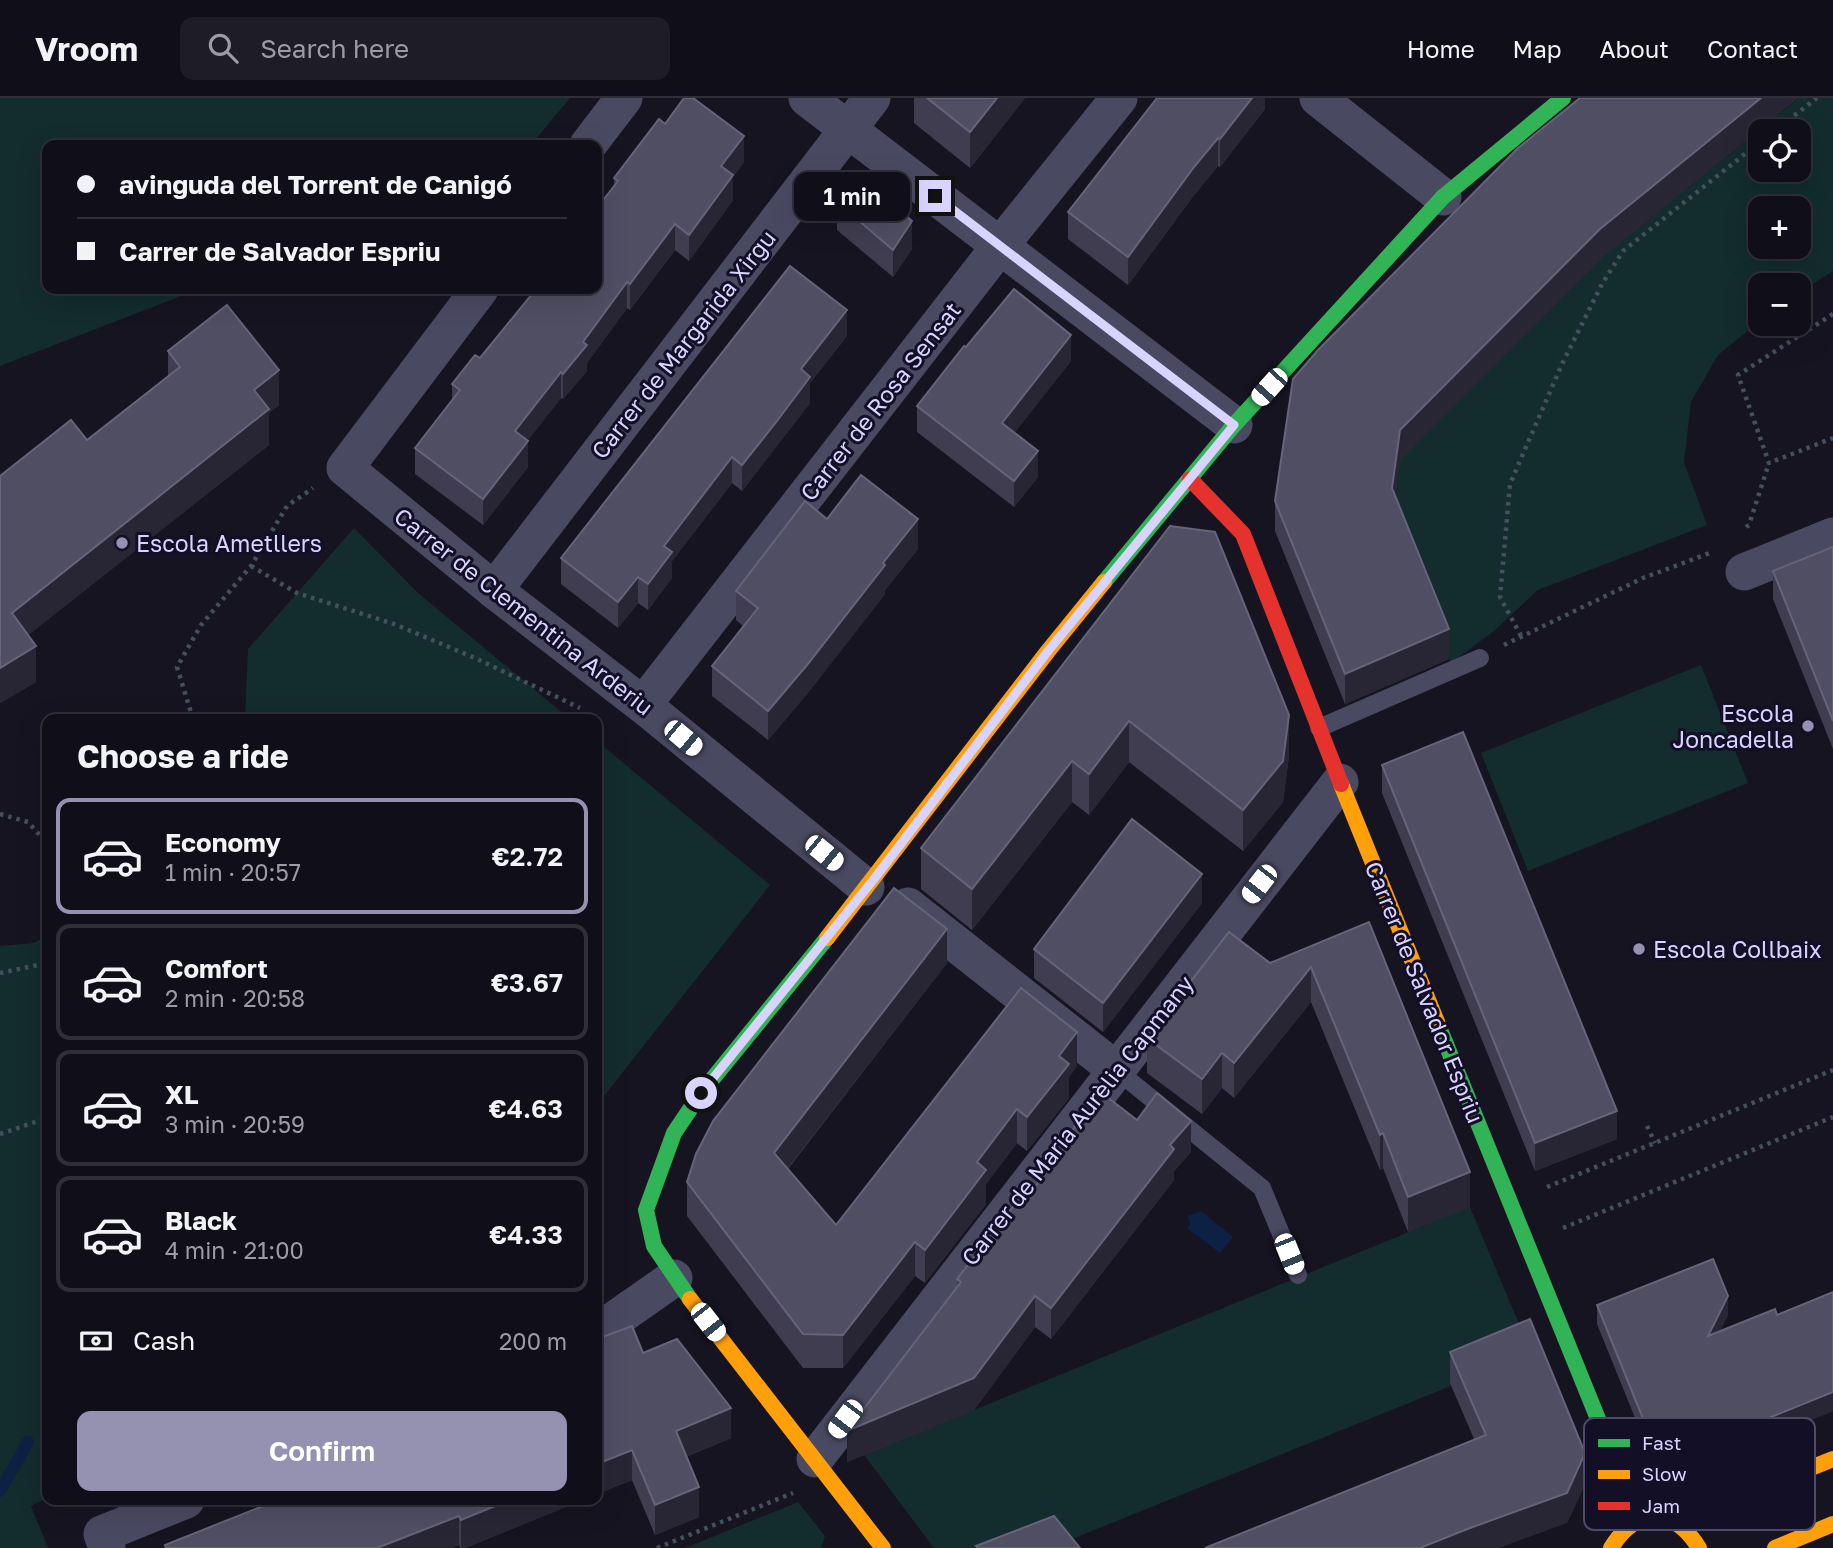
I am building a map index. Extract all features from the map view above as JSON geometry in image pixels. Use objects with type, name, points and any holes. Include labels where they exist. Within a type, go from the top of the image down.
[{"type":"street","points":[[592,140],[624,98]]},
{"type":"street","points":[[807,98],[1234,425]]},
{"type":"street","name":"Carrer de Margarida Xirgu","points":[[494,590],[872,98]]},
{"type":"street","name":"Carrer de Rosa Sensat","points":[[643,705],[1000,246],[1119,98]]},
{"type":"street","points":[[1318,98],[1443,197]]},
{"type":"street","points":[[883,1548],[674,1278],[654,1246],[646,1210],[674,1133],[701,1093],[870,883],[1048,651],[1234,425],[1443,197],[1563,98]]},
{"type":"street","points":[[345,468],[476,294]]},
{"type":"street","name":"Carrer de Clementina Arderiu","points":[[345,468],[494,590],[870,883],[1115,1069]]},
{"type":"street","name":"Carrer de Salvador Espriu","points":[[1190,479],[1243,534],[1340,782],[1598,1418]]},
{"type":"street","points":[[1744,572],[1833,536]]},
{"type":"street","name":"Carrer de Maria Aurèlia Capmany","points":[[822,1468],[1115,1069],[1340,782]]},
{"type":"street","points":[[602,1328],[674,1278]]},
{"type":"street","points":[[1815,1466],[1833,1459]]},
{"type":"street","points":[[107,1548],[102,1534],[174,1505]]},
{"type":"street","points":[[1775,1548],[1833,1524]]},
{"type":"street","points":[[1610,1547],[1623,1530]]},
{"type":"street","points":[[1687,1530],[1699,1548]]},
{"type":"lane","points":[[1319,728],[1480,658]]},
{"type":"lane","points":[[1115,1069],[1262,1188],[1298,1275]]},
{"type":"path","points":[[1790,119],[1817,98]]},
{"type":"path","points":[[1521,636],[1500,597],[1510,485],[1562,364],[1602,284],[1623,251],[1748,152]]},
{"type":"path","points":[[1741,531],[1749,525],[1769,463],[1738,375],[1833,314]]},
{"type":"path","points":[[1769,463],[1833,438]]},
{"type":"path","points":[[191,714],[177,667],[201,625],[251,566],[287,506],[345,468]]},
{"type":"path","points":[[1480,658],[1643,578],[1715,551],[1731,558],[1744,572]]},
{"type":"path","points":[[251,566],[297,593],[394,624],[475,658],[585,711]]},
{"type":"path","points":[[0,814],[29,822],[42,837]]},
{"type":"path","points":[[0,973],[42,964]]},
{"type":"path","points":[[1510,1202],[1833,1070]]},
{"type":"path","points":[[1527,1244],[1833,1118]]},
{"type":"path","points":[[0,1134],[42,1120]]},
{"type":"path","points":[[1647,1126],[1655,1143]]},
{"type":"path","points":[[657,1548],[822,1468]]},
{"type":"green space","points":[[0,98],[570,98],[535,140],[42,140],[42,294],[186,294],[0,366]]},
{"type":"green space","points":[[1799,98],[1833,98],[1833,271],[1811,285],[1811,273],[1748,273],[1748,331],[1718,355],[1691,402],[1684,462],[1707,525],[1538,590],[1494,631],[1451,663],[1392,518],[1400,460],[1600,259],[1748,139],[1748,182],[1811,182],[1811,119],[1773,119]]},
{"type":"green space","points":[[354,528],[418,593],[564,714],[245,714],[248,649]]},
{"type":"green space","points":[[1701,665],[1748,783],[1528,871],[1481,753]]},
{"type":"green space","points":[[602,745],[770,885],[602,1099]]},
{"type":"green space","points":[[42,939],[42,1500],[31,1506],[48,1548],[0,1548],[0,946],[34,943]]},
{"type":"green space","points":[[1470,1207],[1530,1350],[1450,1383],[1451,1386],[1050,1548],[934,1548],[864,1455]]},
{"type":"green space","points":[[798,1502],[825,1536],[821,1548],[685,1548]]},
{"type":"water","points":[[1201,1211],[1233,1237],[1220,1253],[1187,1228],[1190,1224],[1188,1216]]},
{"type":"building","points":[[684,98],[693,98],[744,136],[721,166],[733,175],[689,235],[675,224],[630,284],[627,282],[583,342],[587,345],[563,374],[561,372],[515,431],[528,441],[483,499],[415,448],[460,390],[452,384],[475,355],[480,358],[532,294],[602,294],[602,202],[618,181],[614,178],[659,119],[665,124]]},
{"type":"building","points":[[927,98],[997,98],[970,132]]},
{"type":"building","points":[[1157,98],[1252,98],[1194,167],[1128,257],[1068,212]]},
{"type":"building","points":[[1580,98],[1761,98],[1600,229],[1400,430],[1392,488],[1449,629],[1345,674],[1275,501],[1293,379],[1318,350],[1518,148]]},
{"type":"building","points":[[859,177],[912,221],[893,250],[837,202]]},
{"type":"building","points":[[790,266],[847,310],[801,369],[810,377],[777,421],[742,465],[732,457],[664,546],[672,552],[648,584],[638,577],[618,602],[561,558]]},
{"type":"building","points":[[1014,289],[1071,335],[1002,423],[1038,451],[1014,481],[917,406],[964,346],[966,347]]},
{"type":"building","points":[[227,305],[279,370],[254,390],[269,409],[12,613],[36,646],[0,668],[0,476],[71,420],[87,440],[180,367],[168,351]]},
{"type":"building","points":[[861,475],[918,519],[807,665],[768,711],[712,666],[758,608],[736,591],[805,501],[827,519]]},
{"type":"building","points":[[1170,526],[1215,532],[1289,715],[1283,761],[1243,810],[1129,721],[1089,774],[1072,761],[972,889],[921,848]]},
{"type":"building","points":[[1833,547],[1833,721],[1773,571]]},
{"type":"building","points":[[1463,732],[1617,1111],[1535,1143],[1382,765]]},
{"type":"building","points":[[1132,819],[1202,874],[1103,1003],[1034,949]]},
{"type":"building","points":[[894,888],[947,929],[774,1153],[836,1225],[1021,988],[1077,1032],[1059,1056],[1069,1064],[1027,1117],[1017,1109],[977,1162],[986,1170],[925,1250],[915,1242],[843,1335],[803,1334],[687,1182],[696,1154],[713,1121]]},
{"type":"building","points":[[1369,922],[1470,1172],[1408,1197],[1311,967],[1234,1063],[1222,1053],[1202,1079],[1147,1038],[1229,932],[1270,963]]},
{"type":"building","points":[[1102,1093],[1137,1120],[1157,1093],[1191,1121],[1170,1145],[1174,1149],[1051,1308],[1035,1296],[974,1378],[847,1431],[961,1282],[957,1279],[1019,1199],[1023,1202],[1064,1148],[1060,1146]]},
{"type":"building","points":[[1713,1259],[1728,1296],[1708,1336],[1775,1309],[1777,1315],[1833,1292],[1833,1392],[1769,1418],[1643,1418],[1597,1305]]},
{"type":"building","points":[[1530,1319],[1584,1451],[1567,1493],[1420,1548],[1205,1548],[1486,1435],[1450,1352]]},
{"type":"building","points":[[632,1326],[643,1353],[677,1339],[731,1408],[676,1431],[699,1487],[655,1505],[632,1450],[602,1462],[602,1337]]},
{"type":"building","points":[[265,1505],[498,1505],[461,1520],[459,1516],[377,1548],[166,1548],[165,1545]]},
{"type":"building","points":[[1054,1516],[1080,1548],[976,1546]]},
{"type":"waterway","points":[[0,1491],[28,1442]]},
{"type":"traffic: fast","points":[[1104,582],[1234,425],[1443,197],[1563,98]]},
{"type":"traffic: fast","points":[[690,1299],[654,1246],[646,1210],[674,1133],[701,1093],[827,938]]},
{"type":"traffic: fast","points":[[1437,1022],[1598,1418]]},
{"type":"traffic: slow","points":[[827,938],[1104,582]]},
{"type":"traffic: slow","points":[[1341,784],[1437,1022]]},
{"type":"traffic: slow","points":[[690,1299],[883,1548]]},
{"type":"traffic: slow","points":[[1815,1466],[1833,1459]]},
{"type":"traffic: slow","points":[[1775,1548],[1833,1524]]},
{"type":"traffic: slow","points":[[1611,1548],[1626,1530]]},
{"type":"traffic: slow","points":[[1684,1530],[1699,1548]]},
{"type":"traffic: jam","points":[[1190,479],[1243,534],[1341,784]]},
{"type":"place","name":"Escola Ametllers","points":[[122,543]]},
{"type":"place","name":"Escola Joncadella","points":[[1808,726]]},
{"type":"place","name":"Escola Collbaix","points":[[1639,949]]},
{"type":"route","points":[[701,1093],[874,879],[1048,651],[1234,425],[935,196]]}]
